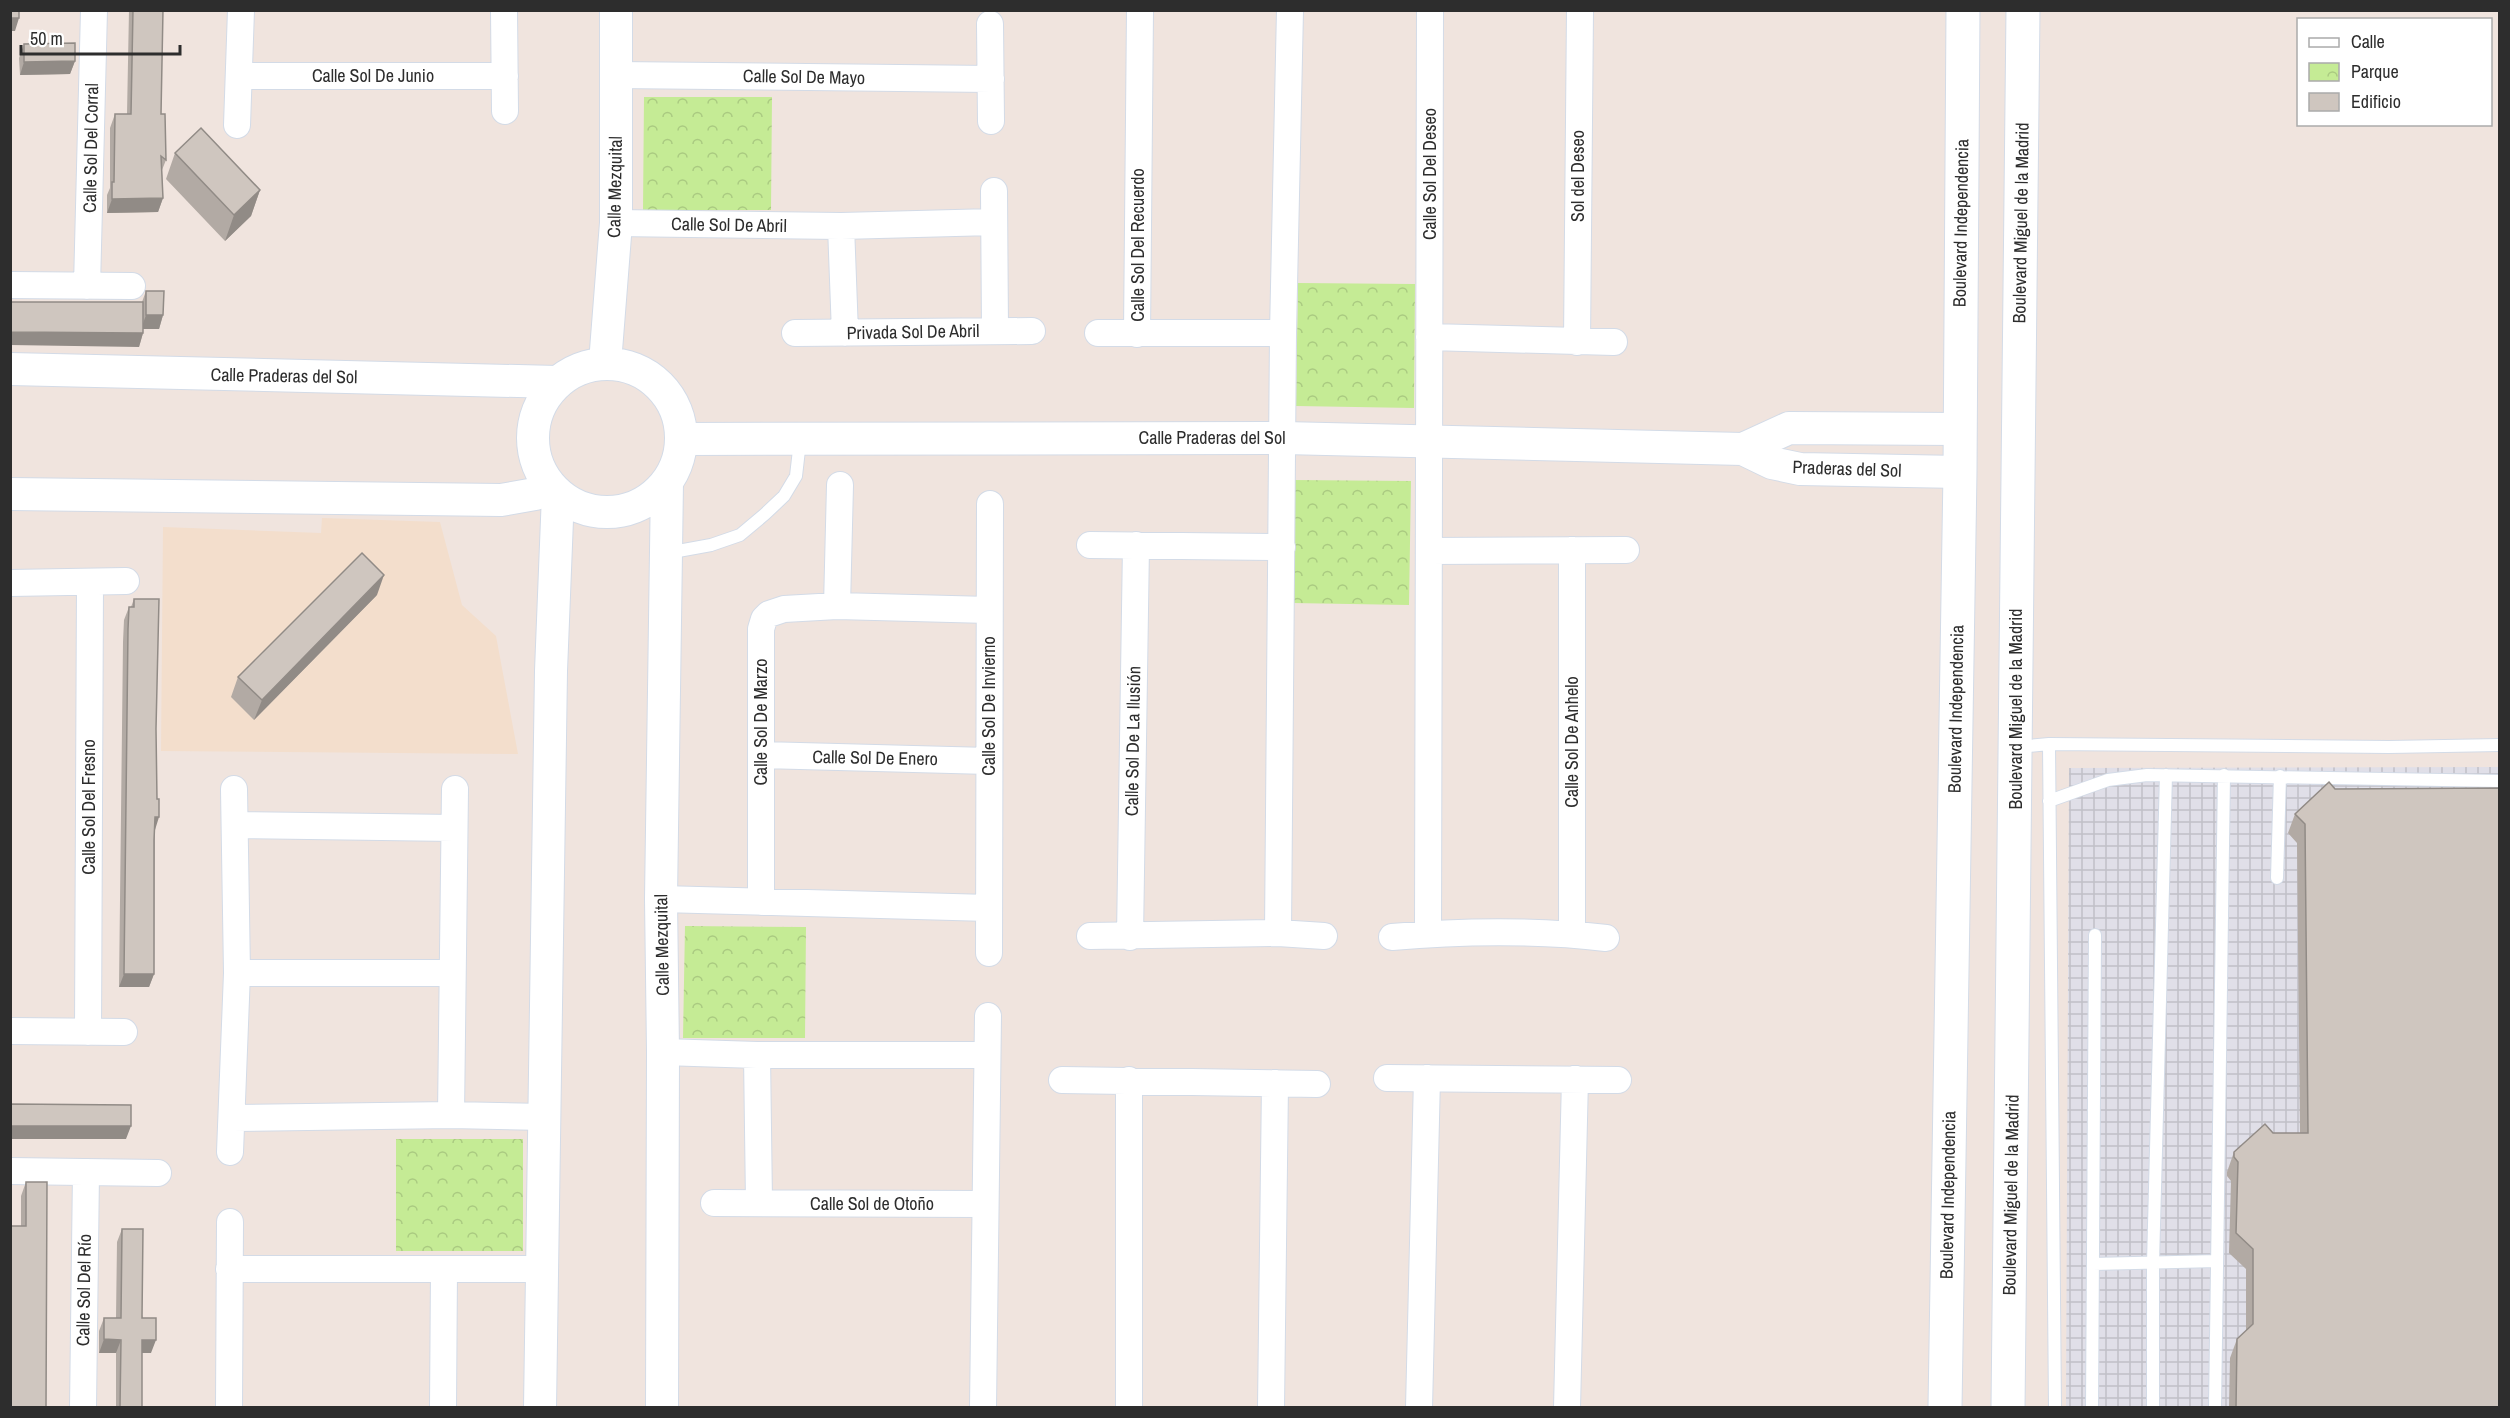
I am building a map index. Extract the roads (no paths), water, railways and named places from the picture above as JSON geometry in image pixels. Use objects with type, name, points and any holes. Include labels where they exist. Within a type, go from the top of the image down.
[{"type":"main road","name":"Boulevard Independencia","points":[[1945,1407],[1960,472],[1963,10]]},
{"type":"main road","name":"Boulevard Miguel de la Madrid","points":[[2008,1407],[2023,10]]},
{"type":"street","name":"Calle Sol Del Corral","points":[[87,286],[94,10]]},
{"type":"street","points":[[237,125],[241,10]]},
{"type":"street","points":[[504,10],[505,111]]},
{"type":"street","name":"Calle Mezquital","points":[[605,363],[616,223],[616,10]]},
{"type":"street","name":"Calle Sol Del Recuerdo","points":[[1140,10],[1137,334],[1283,333]]},
{"type":"street","points":[[1278,933],[1284,438],[1283,333],[1290,10]]},
{"type":"street","name":"Calle Sol Del Deseo","points":[[1429,443],[1430,10]]},
{"type":"street","name":"Sol del Deseo","points":[[1577,342],[1580,10]]},
{"type":"street","points":[[990,24],[992,121]]},
{"type":"street","name":"Calle Sol De Mayo","points":[[616,75],[991,79]]},
{"type":"street","name":"Calle Sol De Junio","points":[[240,76],[505,76]]},
{"type":"street","points":[[994,191],[995,332]]},
{"type":"street","name":"Calle Sol De Abril","points":[[616,223],[841,226],[993,222]]},
{"type":"street","points":[[841,226],[845,333]]},
{"type":"street","points":[[10,285],[132,286]]},
{"type":"street","name":"Privada Sol De Abril","points":[[795,333],[1032,331]]},
{"type":"street","points":[[1098,333],[1137,334]]},
{"type":"street","points":[[1430,337],[1614,342]]},
{"type":"street","points":[[605,363],[629,366],[650,377],[668,394],[678,415],[682,439],[678,462],[667,482],[649,499],[627,510],[603,512],[579,507],[555,491],[539,468],[533,445],[533,434],[534,422],[543,400],[557,382],[580,368],[605,363]]},
{"type":"street","name":"Calle Praderas del Sol","points":[[10,369],[557,382]]},
{"type":"street","points":[[1743,449],[1757,440],[1789,428],[1959,429]]},
{"type":"street","name":"Calle Praderas del Sol","points":[[682,439],[800,441],[1284,438],[1743,449]]},
{"type":"street","points":[[1428,934],[1429,443]]},
{"type":"street","name":"Praderas del Sol","points":[[1743,449],[1772,463],[1800,469],[1960,472]]},
{"type":"street","name":"Calle Mezquital","points":[[662,1407],[661,899],[667,482]]},
{"type":"street","points":[[837,606],[840,485]]},
{"type":"street","points":[[10,494],[501,500],[555,491]]},
{"type":"street","points":[[540,1407],[550,683],[555,491]]},
{"type":"street","name":"Calle Sol De Invierno","points":[[989,952],[990,504]]},
{"type":"street","points":[[1090,545],[1282,547]]},
{"type":"street","name":"Calle Sol De La Ilusión","points":[[1130,937],[1136,545]]},
{"type":"street","name":"Calle Sol De Anhelo","points":[[1572,550],[1572,934]]},
{"type":"street","points":[[1429,551],[1626,550]]},
{"type":"street","points":[[10,583],[126,581]]},
{"type":"street","name":"Calle Sol Del Fresno","points":[[88,1032],[90,583]]},
{"type":"street","name":"Calle Sol De Marzo","points":[[761,902],[761,629],[764,619],[769,614],[784,609],[837,606],[989,610]]},
{"type":"street","name":"Calle Sol De Enero","points":[[761,756],[989,761]]},
{"type":"street","points":[[230,1152],[237,973],[234,789]]},
{"type":"street","points":[[450,1115],[455,789]]},
{"type":"street","points":[[236,825],[454,828]]},
{"type":"street","points":[[661,899],[989,908]]},
{"type":"street","points":[[1090,936],[1278,933],[1324,936]]},
{"type":"street","points":[[1392,938],[1428,934],[1572,934],[1606,938]]},
{"type":"street","points":[[237,973],[452,973]]},
{"type":"street","points":[[983,1407],[988,1016]]},
{"type":"street","points":[[10,1031],[124,1032]]},
{"type":"street","points":[[663,1052],[757,1055],[986,1055]]},
{"type":"street","points":[[757,1055],[759,1203]]},
{"type":"street","points":[[1387,1078],[1618,1080]]},
{"type":"street","points":[[1419,1407],[1427,1078]]},
{"type":"street","points":[[1567,1407],[1575,1079]]},
{"type":"street","points":[[1062,1080],[1317,1083]]},
{"type":"street","points":[[1129,1080],[1129,1407]]},
{"type":"street","points":[[1271,1407],[1275,1083]]},
{"type":"street","points":[[232,1118],[450,1115],[544,1117]]},
{"type":"street","points":[[10,1171],[158,1173]]},
{"type":"street","name":"Calle Sol Del Río","points":[[83,1407],[86,1172]]},
{"type":"street","name":"Calle Sol de Otoño","points":[[714,1203],[986,1204]]},
{"type":"street","points":[[229,1407],[230,1222]]},
{"type":"street","points":[[229,1269],[542,1269]]},
{"type":"street","points":[[443,1407],[444,1269]]},
{"type":"lane","points":[[666,553],[711,545],[740,535],[784,496],[796,476],[800,441]]},
{"type":"lane","points":[[2049,744],[2055,1407]]},
{"type":"lane","points":[[2016,747],[2049,744],[2377,747],[2499,745]]},
{"type":"lane","points":[[2049,801],[2108,780],[2166,775],[2499,781]]},
{"type":"lane","points":[[2153,1407],[2153,1263],[2166,775]]},
{"type":"lane","points":[[2215,1407],[2224,775]]},
{"type":"lane","points":[[2277,878],[2280,776]]},
{"type":"lane","points":[[2092,1407],[2095,935]]},
{"type":"lane","points":[[2093,1264],[2217,1261]]}]
